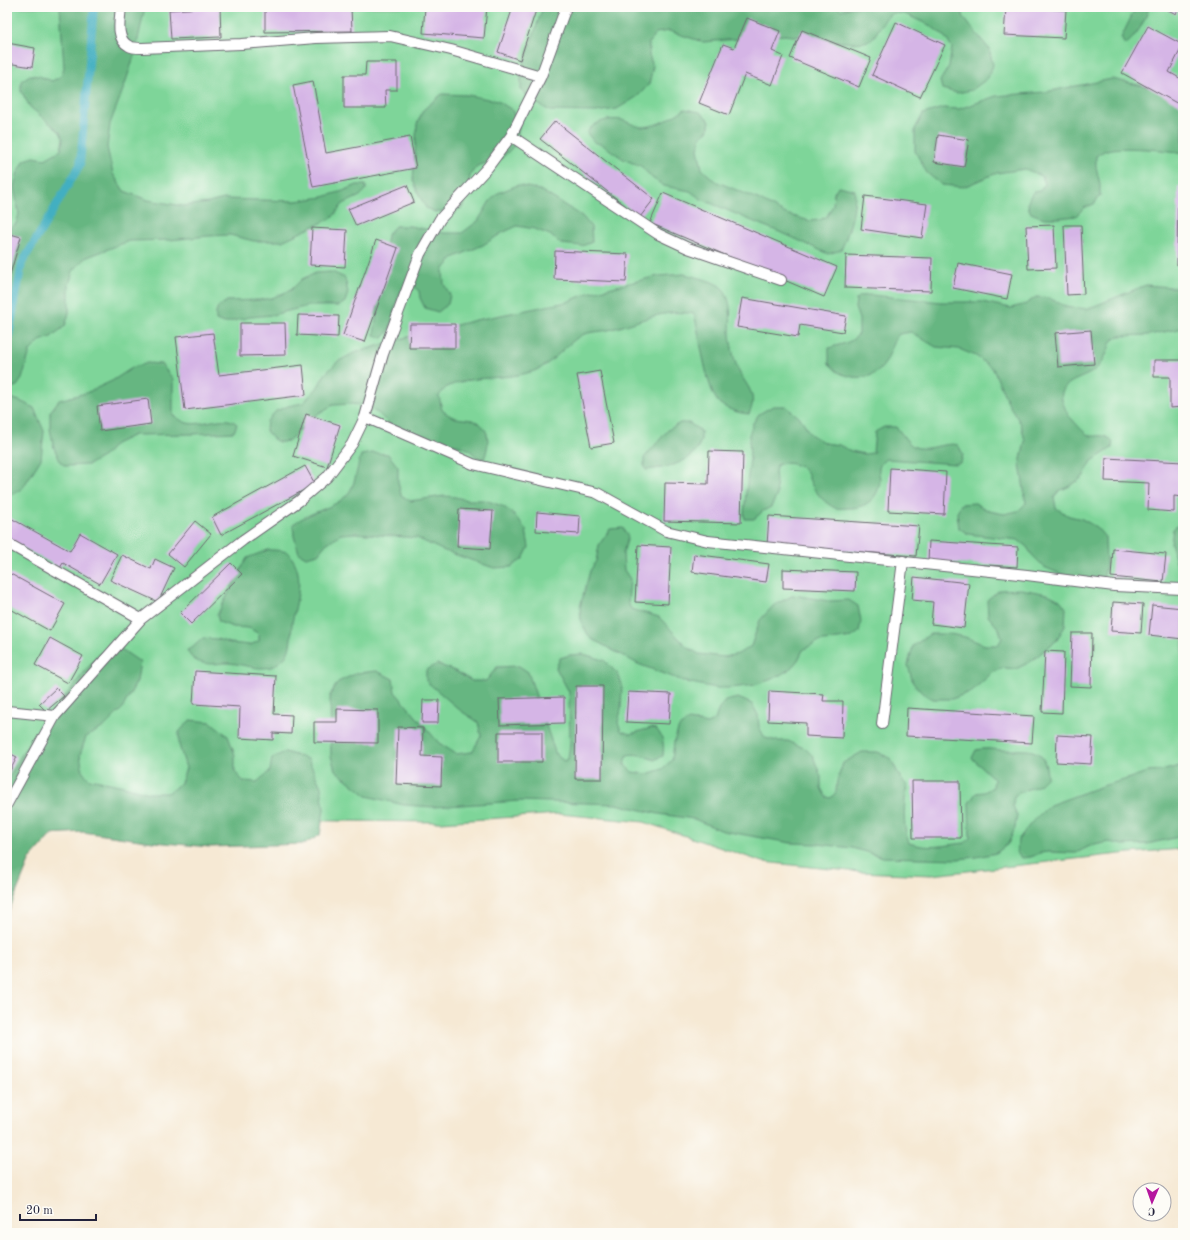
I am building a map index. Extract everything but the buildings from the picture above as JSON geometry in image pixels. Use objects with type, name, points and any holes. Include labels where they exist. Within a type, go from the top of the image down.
[{"type":"lane","points":[[121,7],[119,30],[122,39],[129,46],[142,48],[241,44],[316,38],[390,36],[451,50],[541,76]]},
{"type":"lane","points":[[7,804],[55,716],[141,619],[243,540],[300,501],[328,477],[352,444],[365,417],[383,354],[420,254],[440,219],[488,168],[511,136],[541,76],[566,7]]},
{"type":"lane","points":[[511,136],[658,234],[688,248],[781,280]]},
{"type":"lane","points":[[365,417],[473,464],[597,493],[666,531],[708,541],[903,561],[1114,586],[1183,589]]},
{"type":"lane","points":[[7,543],[141,619]]},
{"type":"lane","points":[[882,724],[903,561]]},
{"type":"lane","points":[[7,711],[55,716]]},
{"type":"green space","points":[[7,7],[1183,7],[1183,849],[1129,853],[932,875],[859,872],[763,862],[644,822],[559,814],[441,822],[142,819],[7,821]]},
{"type":"green space","points":[[60,7],[145,7],[135,53],[110,124],[107,147],[113,174],[124,191],[148,200],[183,206],[208,203],[224,199],[296,201],[323,197],[357,185],[366,185],[366,190],[360,196],[343,204],[332,218],[282,241],[254,241],[230,235],[170,240],[129,241],[85,258],[73,271],[69,285],[69,313],[65,326],[51,337],[40,341],[30,351],[22,379],[17,386],[7,389],[7,230],[16,224],[19,214],[14,187],[18,172],[25,160],[34,157],[45,159],[61,150],[63,139],[60,132],[30,107],[21,91],[21,81],[30,75],[39,76],[52,81],[60,77],[64,68]]},
{"type":"green space","points":[[543,7],[837,7],[841,10],[852,7],[961,7],[964,18],[989,49],[993,65],[988,78],[972,90],[957,93],[942,89],[940,81],[949,66],[952,47],[944,36],[931,26],[905,14],[892,13],[886,18],[873,38],[865,42],[851,43],[785,35],[703,42],[669,31],[656,33],[649,43],[649,55],[653,66],[649,84],[638,96],[617,109],[596,112],[550,111],[536,103],[521,90],[521,71]]},
{"type":"green space","points":[[1136,7],[1149,7],[1140,28],[1133,38],[1125,45],[1121,38]]},
{"type":"green space","points":[[1112,79],[1183,95],[1183,153],[1132,148],[1106,150],[1096,156],[1100,196],[1094,204],[1084,208],[1076,216],[1044,218],[1031,213],[1028,205],[1030,197],[1033,192],[1040,191],[1045,184],[1042,176],[1025,169],[997,173],[963,187],[942,185],[927,173],[915,151],[915,129],[923,114],[943,108],[959,109],[996,96],[1045,92]]},
{"type":"green space","points":[[442,94],[468,95],[498,101],[512,110],[519,128],[515,145],[502,158],[477,166],[470,175],[468,195],[462,208],[451,212],[435,212],[426,208],[413,180],[417,124],[423,110]]},
{"type":"green space","points":[[685,109],[700,112],[710,121],[708,131],[701,136],[698,149],[702,169],[715,181],[758,199],[786,214],[810,221],[820,220],[827,216],[833,205],[834,193],[838,186],[855,190],[851,220],[841,250],[828,254],[701,199],[690,191],[664,186],[652,178],[641,166],[625,160],[603,145],[594,142],[587,133],[593,126],[607,120],[622,120],[640,127],[654,125],[665,121]]},
{"type":"green space","points":[[518,185],[540,190],[582,216],[591,227],[592,242],[582,246],[561,244],[550,235],[535,229],[517,226],[502,233],[483,245],[453,258],[443,270],[444,284],[450,295],[448,304],[438,312],[425,308],[420,298],[419,291],[410,283],[402,289],[396,304],[390,329],[387,334],[383,338],[374,335],[387,235],[395,226],[410,226],[444,233],[462,233],[478,221],[490,201],[498,193]]},
{"type":"green space","points":[[332,272],[345,278],[348,293],[345,302],[339,306],[308,306],[272,315],[250,317],[224,323],[216,320],[218,307],[227,301],[272,298],[291,290],[302,279],[316,273]]},
{"type":"green space","points":[[684,274],[713,282],[722,288],[728,297],[731,318],[730,334],[734,357],[739,371],[751,393],[752,406],[749,414],[727,408],[720,404],[715,398],[707,376],[694,314],[672,313],[662,314],[608,330],[582,335],[547,364],[534,371],[512,376],[467,380],[446,388],[439,396],[442,410],[454,417],[472,420],[483,426],[486,431],[488,441],[484,459],[477,457],[468,449],[448,442],[434,442],[389,424],[378,413],[360,405],[333,405],[319,413],[288,441],[278,442],[266,431],[267,421],[276,411],[288,406],[303,403],[317,388],[325,374],[337,362],[354,353],[404,338],[476,320],[567,302],[588,293],[658,276]]},
{"type":"green space","points":[[1146,285],[1183,288],[1183,328],[1149,335],[1119,336],[1111,341],[1101,364],[1095,370],[1066,386],[1063,390],[1062,396],[1063,403],[1068,414],[1083,431],[1090,436],[1103,436],[1113,441],[1112,448],[1092,461],[1083,477],[1070,486],[1059,491],[1054,497],[1056,508],[1069,516],[1082,519],[1096,527],[1105,537],[1106,565],[1103,581],[1082,583],[1044,567],[1032,555],[1027,547],[1018,540],[968,534],[959,528],[957,513],[961,504],[975,503],[989,511],[1004,514],[1018,511],[1026,503],[1020,464],[1025,441],[1021,424],[1009,405],[993,369],[976,356],[959,349],[936,347],[911,332],[899,334],[886,362],[879,371],[874,374],[862,377],[844,375],[829,364],[829,348],[848,342],[859,334],[859,319],[855,308],[856,300],[860,296],[871,295],[941,302],[982,302],[1011,308],[1026,304],[1036,297],[1049,298],[1065,306],[1087,309]]},
{"type":"green space","points":[[147,363],[161,364],[173,379],[173,415],[181,421],[193,424],[219,420],[232,421],[237,424],[234,432],[134,435],[115,444],[104,456],[88,465],[66,466],[61,463],[54,448],[50,429],[50,412],[59,400],[86,393],[112,381],[132,368]]},
{"type":"green space","points":[[7,397],[20,401],[34,408],[44,431],[41,459],[22,489],[7,497]]},
{"type":"green space","points":[[773,406],[786,406],[802,420],[810,434],[825,443],[839,445],[851,451],[865,454],[873,453],[875,432],[884,427],[896,427],[910,444],[915,447],[927,448],[952,444],[958,445],[963,454],[961,462],[956,464],[886,459],[879,467],[880,480],[875,496],[867,504],[862,506],[841,508],[835,508],[822,499],[810,482],[807,473],[801,467],[789,463],[777,465],[775,471],[777,495],[771,507],[763,511],[754,519],[745,519],[746,491],[750,459],[749,435],[753,423],[759,414]]},
{"type":"green space","points":[[680,423],[689,423],[701,431],[701,440],[697,450],[685,460],[669,467],[646,470],[644,458],[668,430]]},
{"type":"green space","points":[[373,453],[388,454],[398,467],[398,482],[401,495],[410,501],[444,496],[467,500],[485,500],[502,506],[513,513],[526,530],[529,547],[523,559],[511,567],[494,568],[442,550],[417,538],[355,533],[341,534],[326,544],[318,554],[306,557],[299,553],[294,536],[293,524],[336,503],[346,496],[354,483],[361,455]]},
{"type":"green space","points":[[1183,521],[1183,576],[1178,568],[1171,543],[1173,529]]},
{"type":"green space","points":[[623,528],[628,537],[623,553],[624,570],[630,579],[628,603],[631,609],[659,617],[687,647],[699,654],[724,657],[738,654],[751,646],[760,620],[774,605],[794,595],[828,601],[849,600],[858,606],[861,621],[859,632],[852,637],[817,642],[803,650],[798,660],[790,669],[775,678],[755,685],[716,688],[686,682],[638,664],[590,638],[581,622],[580,607],[590,571],[596,561],[599,545],[610,529]]},
{"type":"green space","points":[[268,550],[289,553],[296,565],[298,573],[299,581],[297,598],[290,644],[286,656],[275,665],[265,668],[229,663],[207,664],[193,659],[187,650],[192,648],[203,638],[250,645],[259,641],[259,634],[249,628],[233,627],[219,622],[217,615],[247,558]]},
{"type":"green space","points":[[1021,589],[1048,594],[1060,600],[1066,608],[1065,625],[1057,640],[1030,662],[1016,669],[1005,668],[994,671],[972,691],[952,699],[932,699],[922,693],[913,683],[908,665],[913,646],[930,634],[950,634],[965,637],[985,645],[998,645],[1002,638],[999,629],[988,616],[987,600],[999,590]]},
{"type":"green space","points":[[118,647],[140,662],[137,681],[122,709],[104,727],[86,737],[80,755],[83,773],[90,779],[149,793],[168,793],[181,783],[186,768],[179,745],[179,732],[190,720],[211,722],[228,736],[235,755],[235,772],[243,781],[257,782],[270,771],[272,758],[285,752],[308,759],[321,787],[324,809],[320,835],[305,844],[210,847],[153,842],[83,832],[52,834],[30,859],[7,916],[7,781],[30,740],[99,654]]},
{"type":"green space","points":[[583,654],[604,660],[618,674],[622,684],[621,710],[618,722],[621,731],[630,734],[651,728],[656,729],[662,738],[663,756],[654,760],[641,755],[627,755],[625,765],[632,772],[647,774],[662,769],[672,760],[674,742],[679,727],[689,720],[707,724],[715,720],[719,708],[725,701],[738,698],[752,704],[758,715],[759,727],[765,738],[778,741],[788,741],[806,749],[813,756],[821,777],[821,788],[826,797],[831,798],[836,792],[837,781],[843,763],[862,752],[878,752],[891,759],[901,779],[907,785],[904,807],[905,829],[909,843],[916,845],[937,846],[965,843],[970,838],[969,803],[976,793],[984,792],[993,787],[994,779],[972,758],[976,750],[988,749],[1033,751],[1043,759],[1046,766],[1047,777],[1038,786],[1025,790],[1014,796],[1013,806],[1017,815],[1015,828],[1008,844],[996,853],[957,859],[883,857],[852,848],[818,844],[791,843],[723,831],[694,819],[659,814],[616,804],[519,801],[433,807],[404,805],[367,796],[335,770],[331,756],[330,695],[338,682],[357,673],[377,671],[393,679],[395,692],[439,743],[456,754],[472,752],[481,736],[478,722],[461,711],[426,681],[426,670],[437,664],[455,671],[472,681],[486,681],[497,667],[519,666],[528,672],[556,755],[564,761],[568,759],[570,743],[569,692],[556,668],[560,658],[570,655]]},
{"type":"green space","points":[[1183,765],[1183,836],[1147,844],[1124,845],[1109,842],[1090,846],[1076,853],[1048,852],[1021,858],[1017,853],[1018,840],[1031,823],[1050,805],[1102,786],[1147,772],[1161,771]]},
{"type":"waterway","points":[[7,346],[22,263],[80,165],[94,7]]}]
